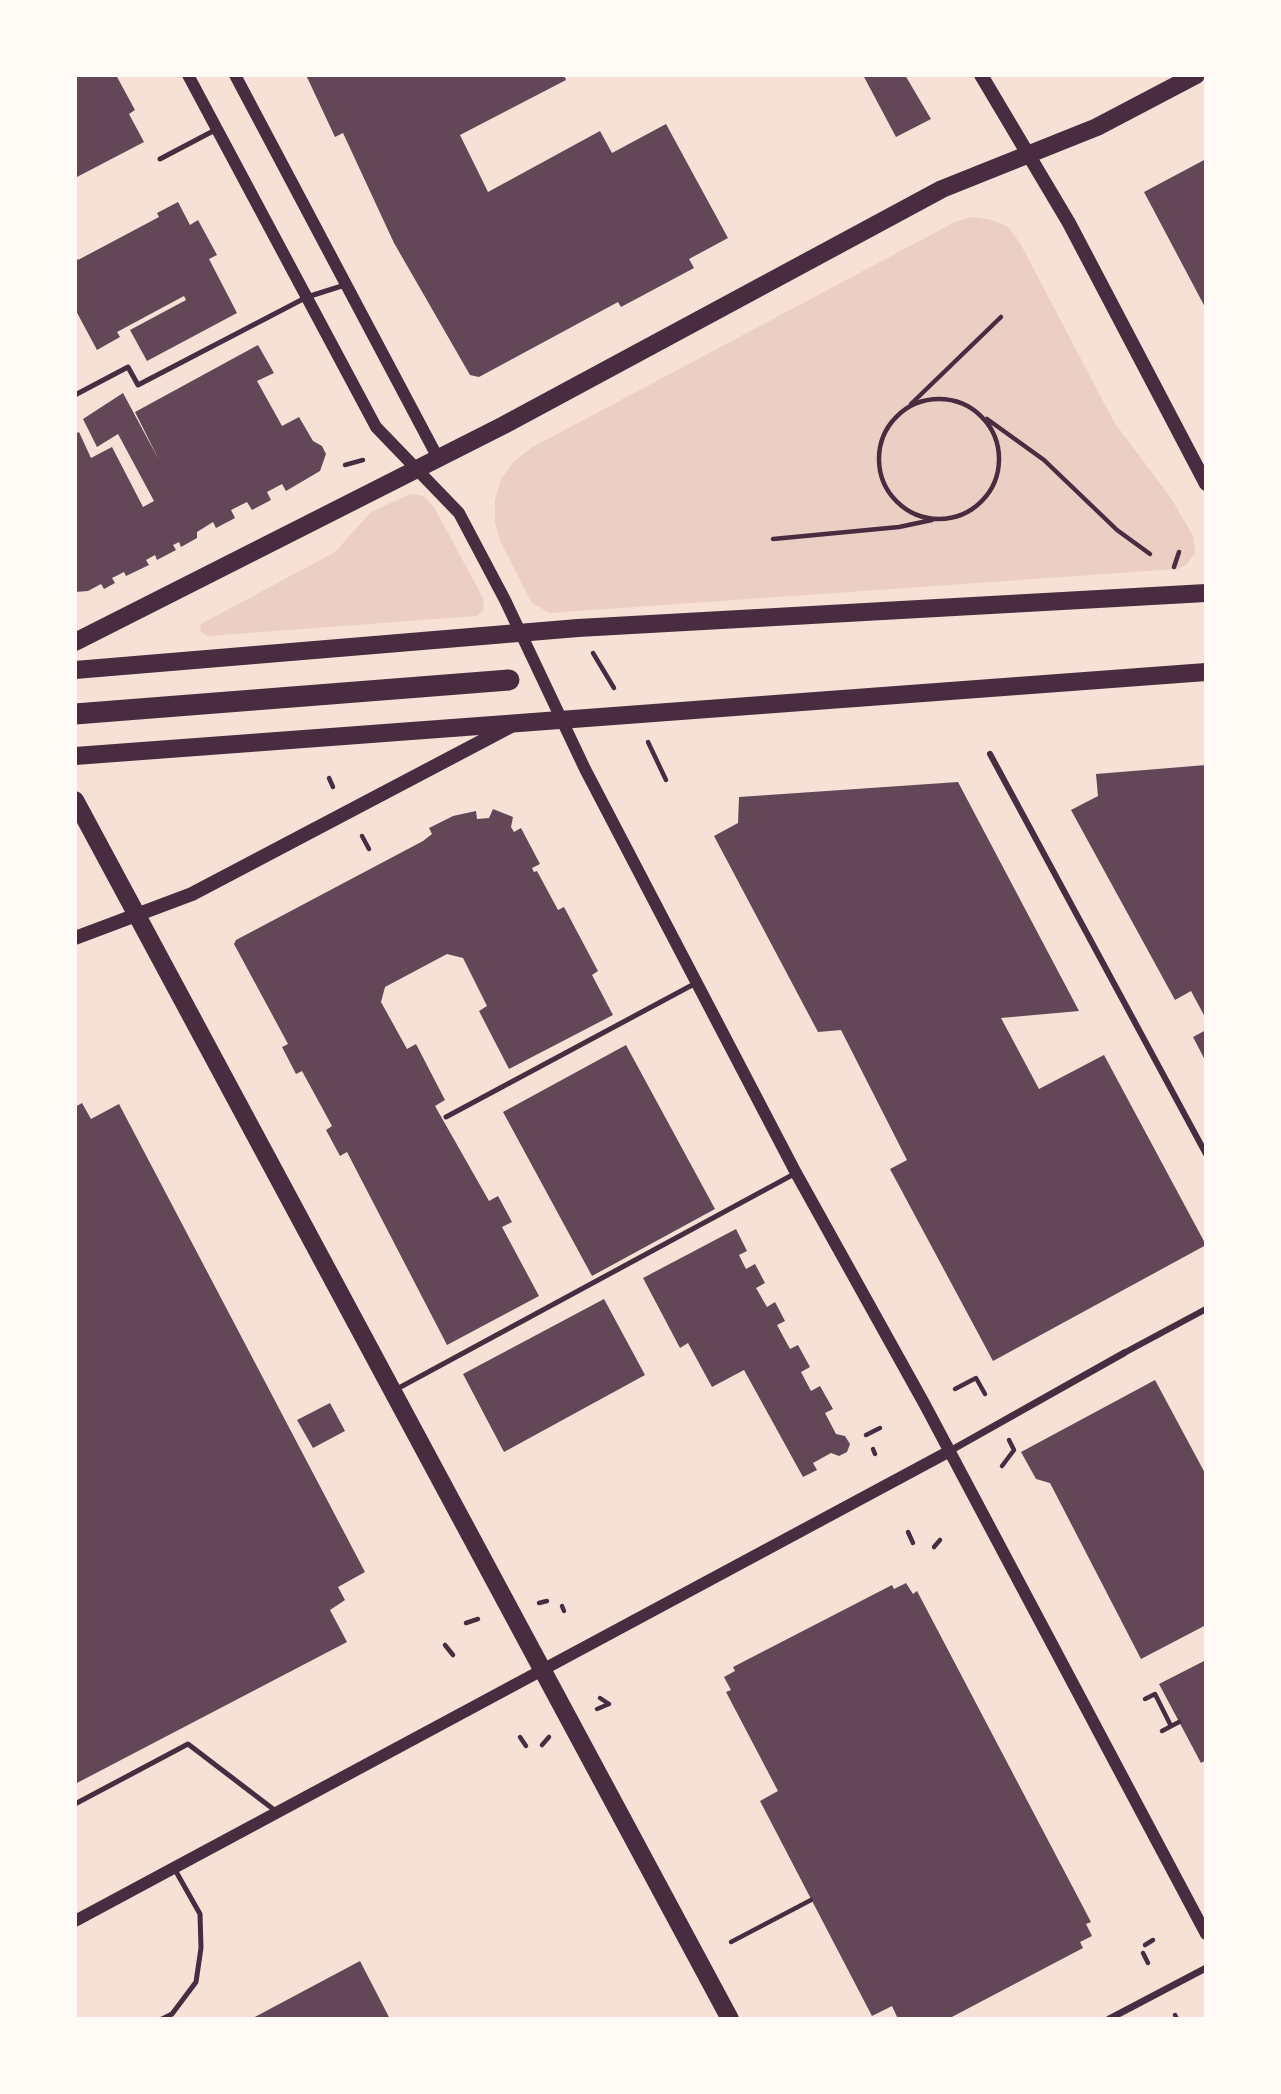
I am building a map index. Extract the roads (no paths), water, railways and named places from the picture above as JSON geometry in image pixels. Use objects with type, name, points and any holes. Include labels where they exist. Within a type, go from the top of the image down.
[{"type":"highway","points":[[75,714],[509,680]]},
{"type":"main road","points":[[981,75],[1069,223],[1206,484]]},
{"type":"main road","points":[[75,642],[195,584],[378,486],[419,469],[942,189],[1097,127],[1196,75]]},
{"type":"main road","points":[[75,670],[523,635],[578,628],[869,614],[1206,593]]},
{"type":"main road","points":[[75,756],[1206,672]]},
{"type":"main road","points":[[75,938],[192,894],[517,723]]},
{"type":"main road","points":[[75,800],[730,2019]]},
{"type":"street","points":[[188,75],[376,427],[459,513],[523,635],[585,769],[796,1173],[1206,1934]]},
{"type":"street","points":[[234,75],[438,458]]},
{"type":"street","points":[[990,754],[1206,1154]]},
{"type":"street","points":[[75,1921],[948,1452],[1206,1309]]},
{"type":"street","points":[[1110,2019],[1206,1968]]},
{"type":"lane","points":[[160,159],[217,129]]},
{"type":"lane","points":[[75,394],[128,367],[138,385],[307,297],[345,285]]},
{"type":"lane","points":[[446,1117],[697,982]]},
{"type":"lane","points":[[392,1391],[796,1173]]},
{"type":"lane","points":[[75,1804],[188,1744],[277,1812]]},
{"type":"lane","points":[[162,2019],[172,2014],[196,1982],[201,1948],[200,1914],[174,1868]]}]
